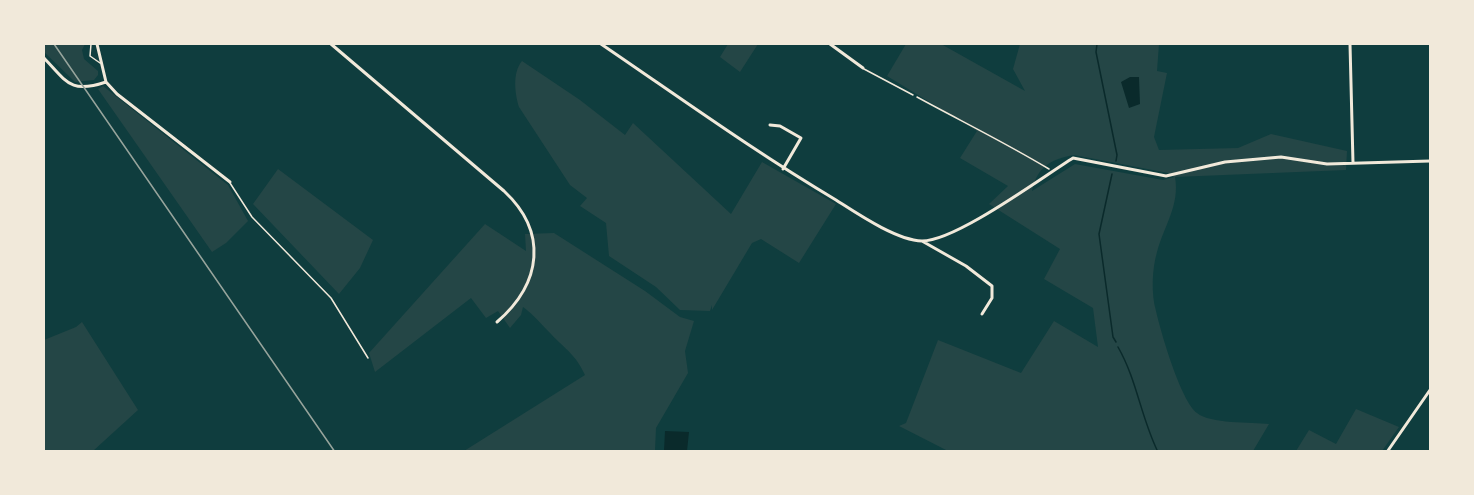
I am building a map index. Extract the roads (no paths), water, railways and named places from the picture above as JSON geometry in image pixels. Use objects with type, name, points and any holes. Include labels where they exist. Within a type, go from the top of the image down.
[{"type":"street","points":[[97,44],[106,82],[117,94],[230,182]]},
{"type":"street","points":[[331,44],[504,191],[527,218],[532,232],[533,267],[520,295],[497,322]]},
{"type":"street","points":[[601,44],[783,169],[870,221],[922,241],[966,266],[992,286],[992,298],[982,314]]},
{"type":"street","points":[[830,44],[863,68]]},
{"type":"street","points":[[1350,44],[1353,163]]},
{"type":"street","points":[[44,58],[73,87],[84,88],[106,82]]},
{"type":"street","points":[[770,125],[780,126],[801,138],[783,169]]},
{"type":"street","points":[[922,241],[966,228],[996,206],[1072,158],[1166,176],[1225,162],[1281,157],[1327,164],[1431,161]]},
{"type":"street","points":[[1387,452],[1431,390]]},
{"type":"lane","points":[[91,44],[90,56],[101,63]]},
{"type":"lane","points":[[863,68],[914,95]]},
{"type":"lane","points":[[230,182],[252,218],[331,298],[368,358]]},
{"type":"waterway","points":[[1097,44],[1096,52],[1117,155],[1116,161]]},
{"type":"waterway","points":[[1112,174],[1099,234],[1113,337],[1116,342]]},
{"type":"waterway","points":[[1118,347],[1130,373],[1158,452]]},
{"type":"railway","points":[[54,44],[335,452]]}]
